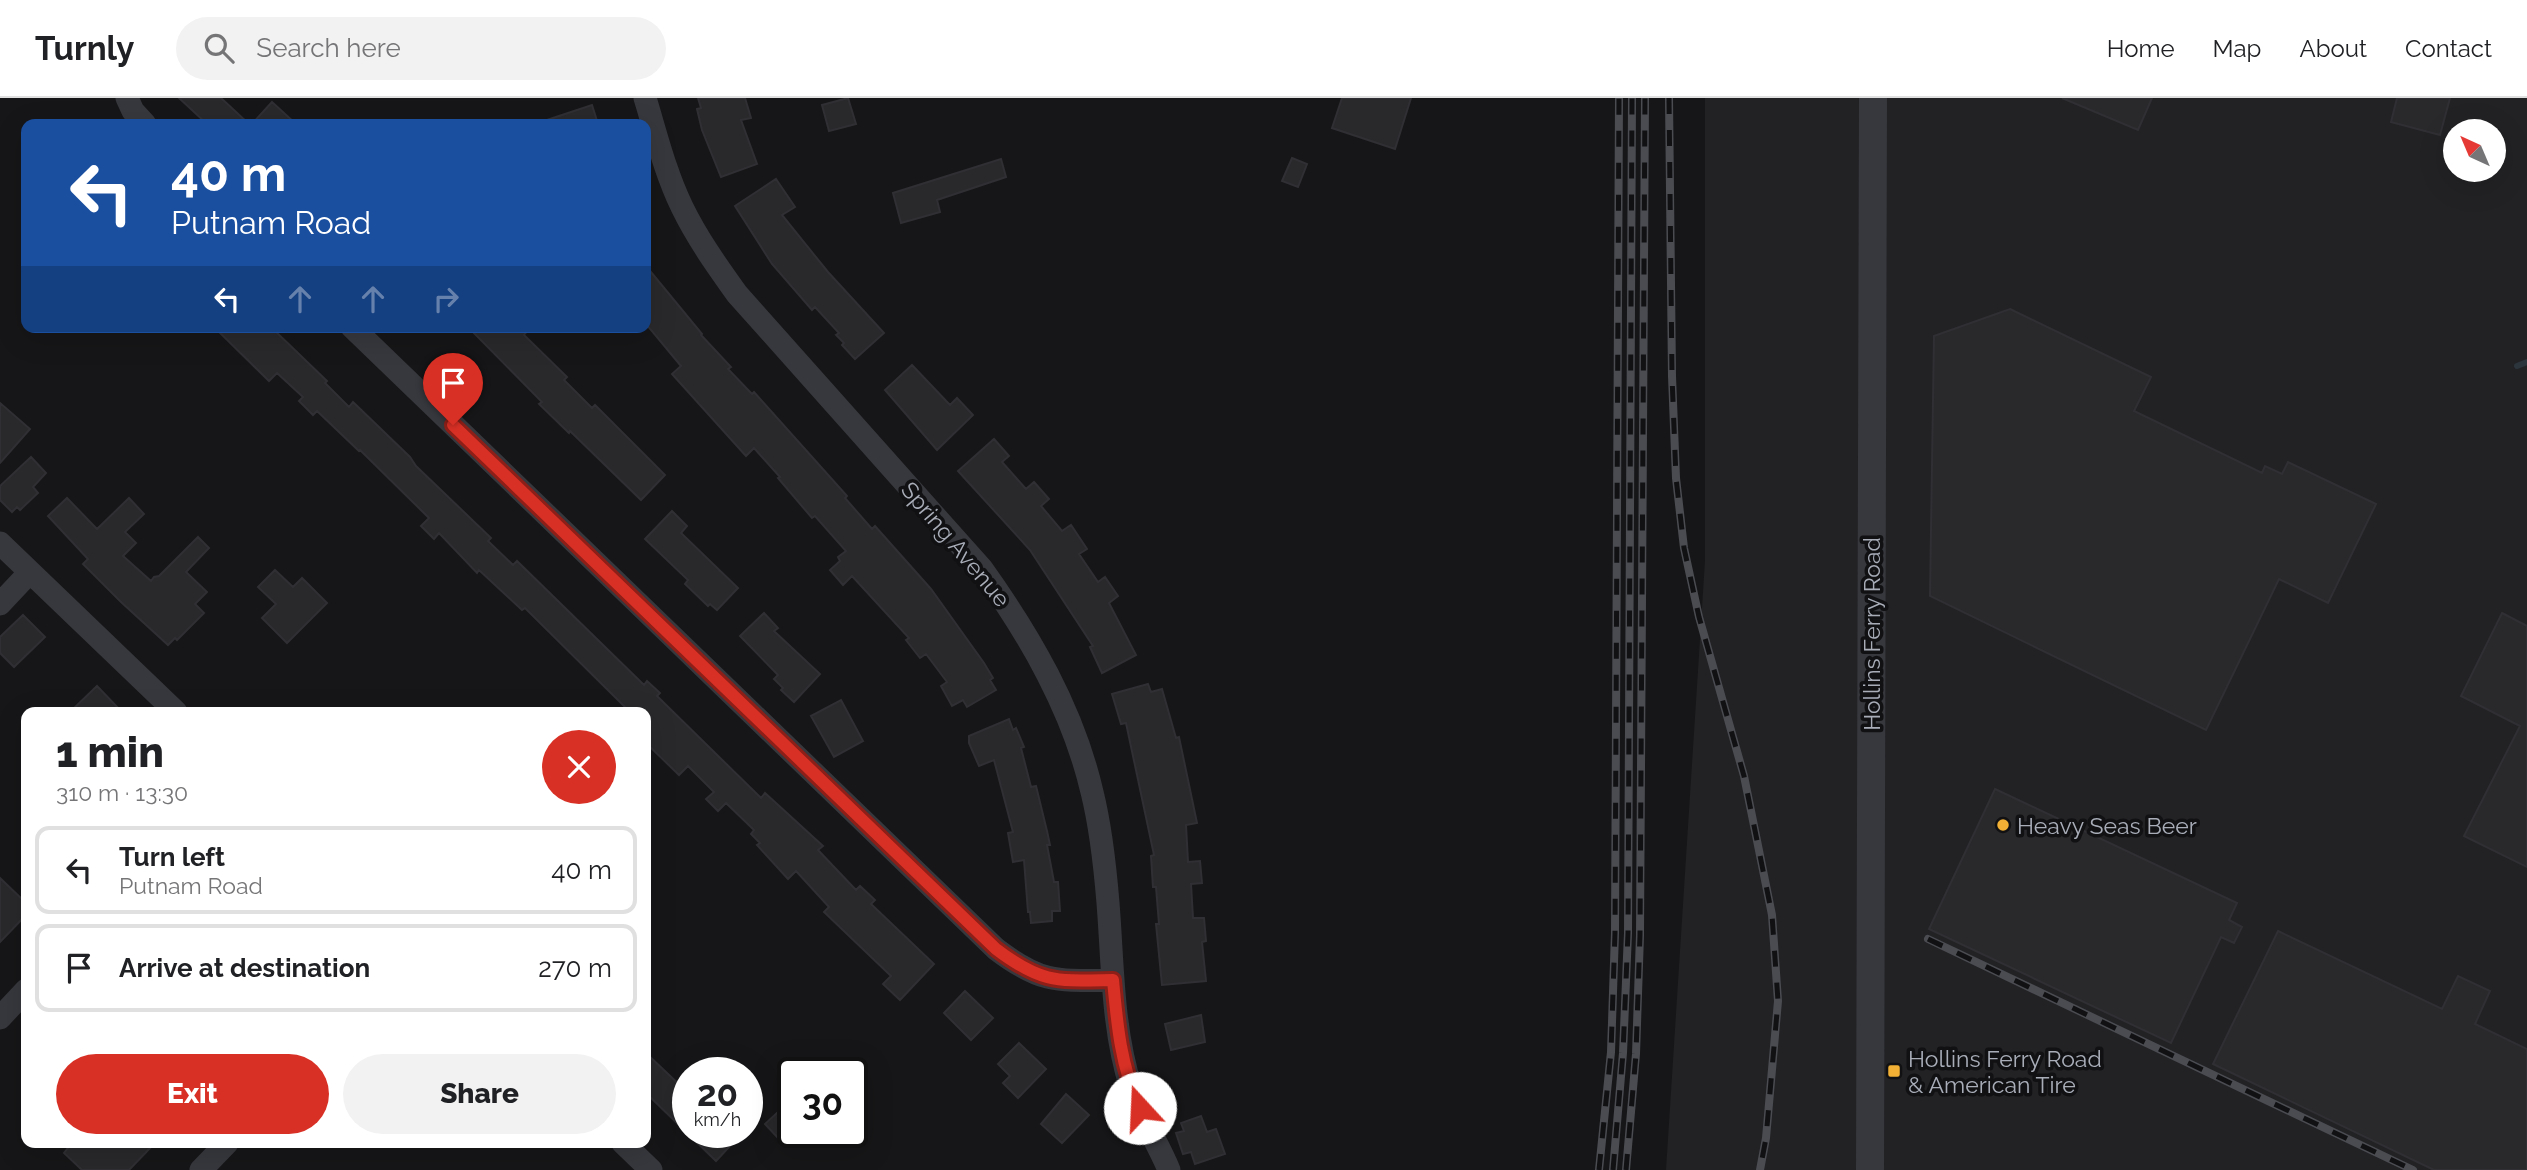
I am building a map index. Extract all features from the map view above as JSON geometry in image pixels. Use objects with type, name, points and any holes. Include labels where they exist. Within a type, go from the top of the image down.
[{"type":"street","points":[[127,98],[140,119]]},
{"type":"street","name":"Spring Avenue","points":[[645,98],[681,205],[707,252],[737,294],[982,569],[1043,662],[1071,727],[1092,791],[1102,845],[1119,1041],[1131,1090],[1169,1170]]},
{"type":"street","name":"Hollins Ferry Road","points":[[1870,1170],[1874,98]]},
{"type":"street","points":[[358,333],[996,949],[1038,976],[1064,981],[1113,980]]},
{"type":"street","points":[[0,543],[171,707]]},
{"type":"street","points":[[0,604],[30,572]]},
{"type":"street","points":[[0,1018],[21,995]]},
{"type":"street","points":[[201,1170],[222,1148]]},
{"type":"street","points":[[628,1148],[651,1170]]},
{"type":"shaded area","points":[[1705,98],[2527,98],[2527,1170],[1666,1170],[1705,561]]},
{"type":"building","points":[[179,98],[221,98],[244,119],[202,119]]},
{"type":"building","points":[[698,98],[745,98],[751,118],[741,120],[757,164],[721,177],[702,130],[697,109],[701,108]]},
{"type":"building","points":[[848,98],[856,124],[829,131],[822,105]]},
{"type":"building","points":[[1342,98],[1411,98],[1395,149],[1332,128]]},
{"type":"building","points":[[2062,98],[2152,98],[2138,130]]},
{"type":"building","points":[[2397,98],[2450,98],[2440,135],[2391,122]]},
{"type":"building","points":[[272,102],[291,119],[257,119]]},
{"type":"building","points":[[592,105],[596,119],[550,119]]},
{"type":"building","points":[[1292,158],[1307,164],[1298,187],[1282,181]]},
{"type":"building","points":[[1001,159],[1006,177],[937,200],[940,212],[901,223],[893,193]]},
{"type":"building","points":[[776,179],[795,207],[782,215],[828,272],[884,333],[855,359],[842,345],[844,343],[836,335],[839,333],[815,307],[812,310],[772,264],[735,206]]},
{"type":"building","points":[[651,272],[701,335],[731,367],[728,369],[752,394],[754,392],[847,496],[845,498],[872,529],[875,526],[931,589],[984,663],[993,678],[990,680],[996,690],[967,707],[963,700],[952,706],[941,686],[947,682],[926,654],[920,658],[906,640],[909,638],[852,576],[843,585],[830,570],[840,561],[838,557],[846,551],[815,516],[812,518],[754,448],[746,456],[672,374],[681,366],[651,330]]},
{"type":"building","points":[[2010,309],[2151,377],[2134,411],[2262,473],[2265,466],[2282,474],[2288,462],[2376,504],[2328,603],[2279,579],[2206,730],[1930,596],[1934,336]]},
{"type":"building","points":[[220,333],[277,333],[327,381],[325,383],[349,407],[353,402],[410,457],[416,466],[491,538],[488,541],[513,565],[517,561],[644,685],[647,681],[660,693],[657,696],[761,798],[765,793],[823,846],[818,850],[856,890],[860,886],[875,900],[871,904],[934,964],[900,1000],[883,984],[891,976],[824,912],[829,907],[796,871],[788,879],[757,845],[760,843],[751,834],[754,830],[726,803],[718,811],[706,799],[714,792],[688,766],[679,775],[651,748],[651,707],[625,707],[525,608],[522,610],[479,570],[477,573],[439,533],[434,539],[421,526],[429,518],[317,411],[313,415],[299,401],[303,397],[277,373],[269,381]]},
{"type":"building","points":[[474,333],[526,333],[524,335],[567,377],[564,380],[592,408],[595,405],[665,475],[641,500],[539,404],[542,402]]},
{"type":"building","points":[[912,365],[950,405],[957,398],[973,415],[937,450],[885,390]]},
{"type":"building","points":[[0,403],[30,429],[0,463]]},
{"type":"building","points":[[994,439],[1009,456],[1002,462],[1026,489],[1034,482],[1049,499],[1041,506],[1062,531],[1071,525],[1087,549],[1079,554],[1098,582],[1105,577],[1118,596],[1109,603],[1136,655],[1102,673],[1090,647],[1093,646],[1030,550],[958,471]]},
{"type":"building","points":[[31,457],[46,473],[33,487],[38,493],[20,510],[17,507],[12,512],[0,500],[0,486]]},
{"type":"building","points":[[67,498],[97,529],[129,498],[144,514],[125,532],[136,543],[123,556],[151,581],[198,537],[209,548],[186,572],[207,592],[195,604],[204,613],[177,640],[175,638],[168,645],[83,564],[88,559],[48,516]]},
{"type":"building","points":[[672,511],[687,526],[681,533],[738,588],[717,610],[710,604],[708,606],[685,584],[688,580],[645,539]]},
{"type":"building","points":[[275,570],[293,587],[302,578],[327,603],[287,643],[262,618],[276,604],[258,587]]},
{"type":"building","points":[[764,613],[778,628],[774,631],[820,674],[794,702],[774,679],[778,675],[740,636]]},
{"type":"building","points":[[2502,613],[2527,626],[2527,867],[2464,836],[2520,726],[2461,696]]},
{"type":"building","points":[[23,615],[45,637],[14,667],[0,653],[0,637]]},
{"type":"building","points":[[1148,684],[1151,692],[1162,689],[1176,738],[1179,737],[1197,823],[1186,825],[1188,862],[1200,861],[1202,883],[1191,884],[1193,918],[1204,918],[1206,941],[1202,942],[1206,981],[1162,985],[1156,924],[1159,924],[1156,887],[1153,887],[1151,856],[1154,855],[1126,723],[1121,724],[1112,694]]},
{"type":"building","points":[[97,686],[117,707],[75,707]]},
{"type":"building","points":[[841,700],[863,741],[834,757],[811,716]]},
{"type":"building","points":[[1009,719],[1024,747],[1021,748],[1031,787],[1036,786],[1050,845],[1047,845],[1054,882],[1058,882],[1060,911],[1052,911],[1052,921],[1031,923],[1024,860],[1013,862],[1008,833],[1013,832],[994,760],[979,766],[969,743],[969,736]]},
{"type":"building","points":[[1995,789],[2237,903],[2229,920],[2242,927],[2234,943],[2221,937],[2171,1043],[1929,929]]},
{"type":"building","points":[[0,878],[21,898],[21,920],[0,942]]},
{"type":"building","points":[[2278,931],[2442,1009],[2458,976],[2490,991],[2475,1024],[2527,1049],[2527,1170],[2434,1170],[2213,1064]]},
{"type":"building","points":[[965,991],[993,1018],[971,1040],[944,1013]]},
{"type":"building","points":[[1201,1015],[1205,1042],[1171,1050],[1165,1024]]},
{"type":"building","points":[[1019,1043],[1046,1069],[1018,1098],[1003,1083],[1010,1076],[998,1064]]},
{"type":"building","points":[[651,1058],[672,1078],[672,1118],[651,1098]]},
{"type":"building","points":[[1066,1094],[1089,1115],[1062,1143],[1041,1124]]},
{"type":"building","points":[[777,1113],[777,1137],[765,1124]]},
{"type":"building","points":[[1201,1116],[1207,1132],[1216,1129],[1225,1154],[1195,1164],[1191,1152],[1183,1154],[1176,1133],[1184,1131],[1181,1123]]},
{"type":"building","points":[[68,1148],[150,1148],[129,1170],[82,1170],[64,1153]]},
{"type":"building","points":[[703,1148],[728,1148],[716,1161]]},
{"type":"waterway","points":[[2517,366],[2527,362]]},
{"type":"railway","points":[[1599,1170],[1611,1052],[1615,933],[1619,98]]},
{"type":"railway","points":[[1613,1170],[1623,1053],[1628,933],[1632,98]]},
{"type":"railway","points":[[1626,1170],[1636,1054],[1640,935],[1645,98]]},
{"type":"railway","points":[[1669,98],[1672,376],[1676,478],[1684,548],[1699,617],[1744,776],[1772,915],[1778,1001],[1766,1138],[1760,1170]]},
{"type":"railway","points":[[1928,939],[2413,1170]]},
{"type":"place","name":"Heavy Seas Beer","points":[[2003,825]]},
{"type":"place","name":"Hollins Ferry Road & American Tire","points":[[1894,1071]]},
{"type":"route","points":[[453,425],[996,949],[1038,976],[1064,981],[1113,980],[1119,1041],[1131,1090],[1140,1108]]}]
